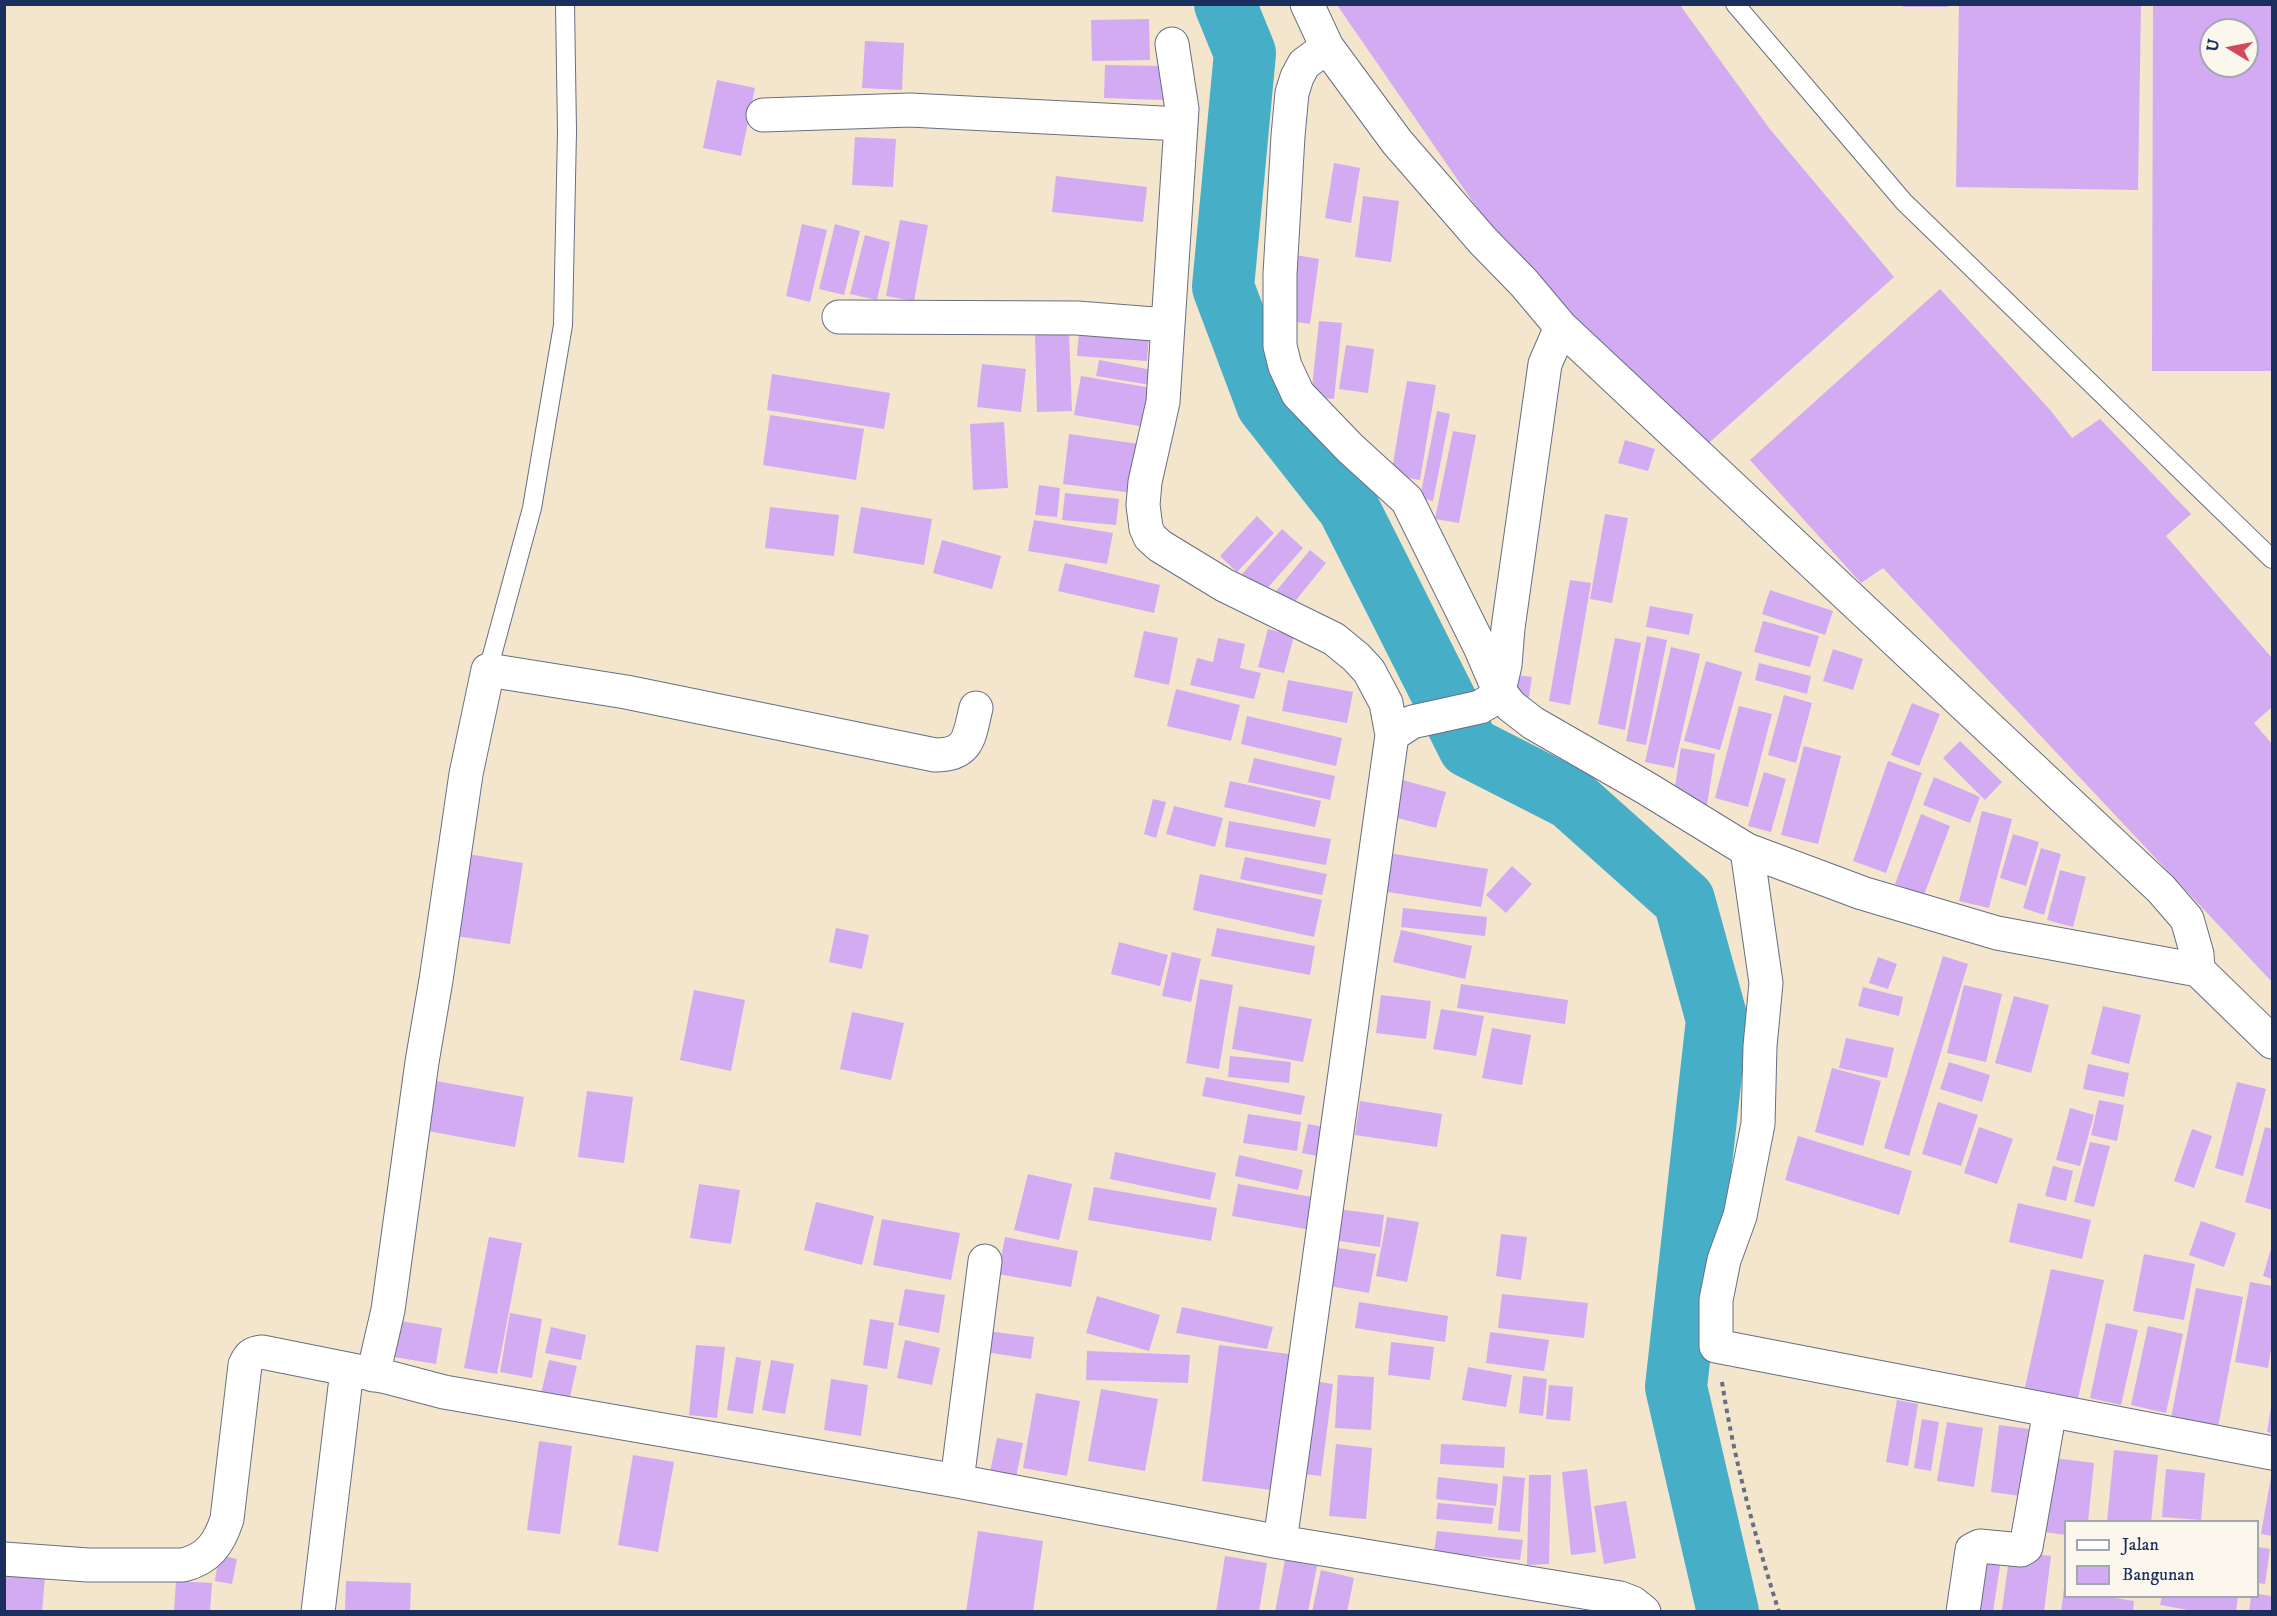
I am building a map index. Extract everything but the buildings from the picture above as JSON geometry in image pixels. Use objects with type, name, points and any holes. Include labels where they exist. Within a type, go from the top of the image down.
[{"type":"street","points":[[1307,4],[1327,47],[1397,142],[1561,327],[2161,889],[2187,919],[2193,938],[2198,970]]},
{"type":"street","points":[[1172,44],[1182,109],[1163,402],[1145,482],[1144,517],[1150,537],[1160,546],[1224,585],[1334,639],[1369,671],[1402,729],[1280,1542]]},
{"type":"street","points":[[1327,47],[1304,64],[1292,93],[1280,274],[1280,346],[1285,366],[1298,394],[1350,448],[1407,500],[1481,649],[1490,699]]},
{"type":"street","points":[[763,116],[910,110],[1181,124]]},
{"type":"street","points":[[839,317],[1077,318],[1167,325]]},
{"type":"street","points":[[1490,699],[1505,665],[1508,628],[1545,364],[1561,327]]},
{"type":"street","points":[[318,1611],[360,1372],[388,1310],[423,1052],[436,980],[466,774],[488,670],[626,692],[935,755],[949,755],[967,744],[976,708]]},
{"type":"street","points":[[1402,729],[1490,699],[1511,705],[1533,723],[1747,850],[1862,893],[1997,933],[2198,970],[2272,1042]]},
{"type":"street","points":[[1747,850],[1766,983],[1760,1046],[1758,1124],[1740,1215],[1724,1260],[1716,1300],[1716,1346],[2272,1453]]},
{"type":"street","points":[[957,1481],[985,1261]]},
{"type":"street","points":[[4,1559],[88,1564],[183,1565],[196,1562],[208,1555],[221,1537],[227,1519],[245,1365],[254,1353],[270,1353],[455,1394],[957,1481],[1280,1542],[1620,1598],[1644,1611]]},
{"type":"street","points":[[1963,1611],[1972,1550],[1980,1546],[2021,1550],[2026,1547],[2050,1410]]},
{"type":"lane","points":[[488,670],[532,508],[562,325],[567,131],[565,4]]},
{"type":"lane","points":[[1734,4],[1904,202],[2272,557]]},
{"type":"path","points":[[1716,1346],[1727,1411],[1755,1534],[1779,1611]]},
{"type":"waterway","points":[[1225,4],[1245,53],[1223,287],[1267,404],[1348,507],[1469,747],[1571,799],[1684,900],[1717,1020],[1676,1387],[1728,1612]]}]
